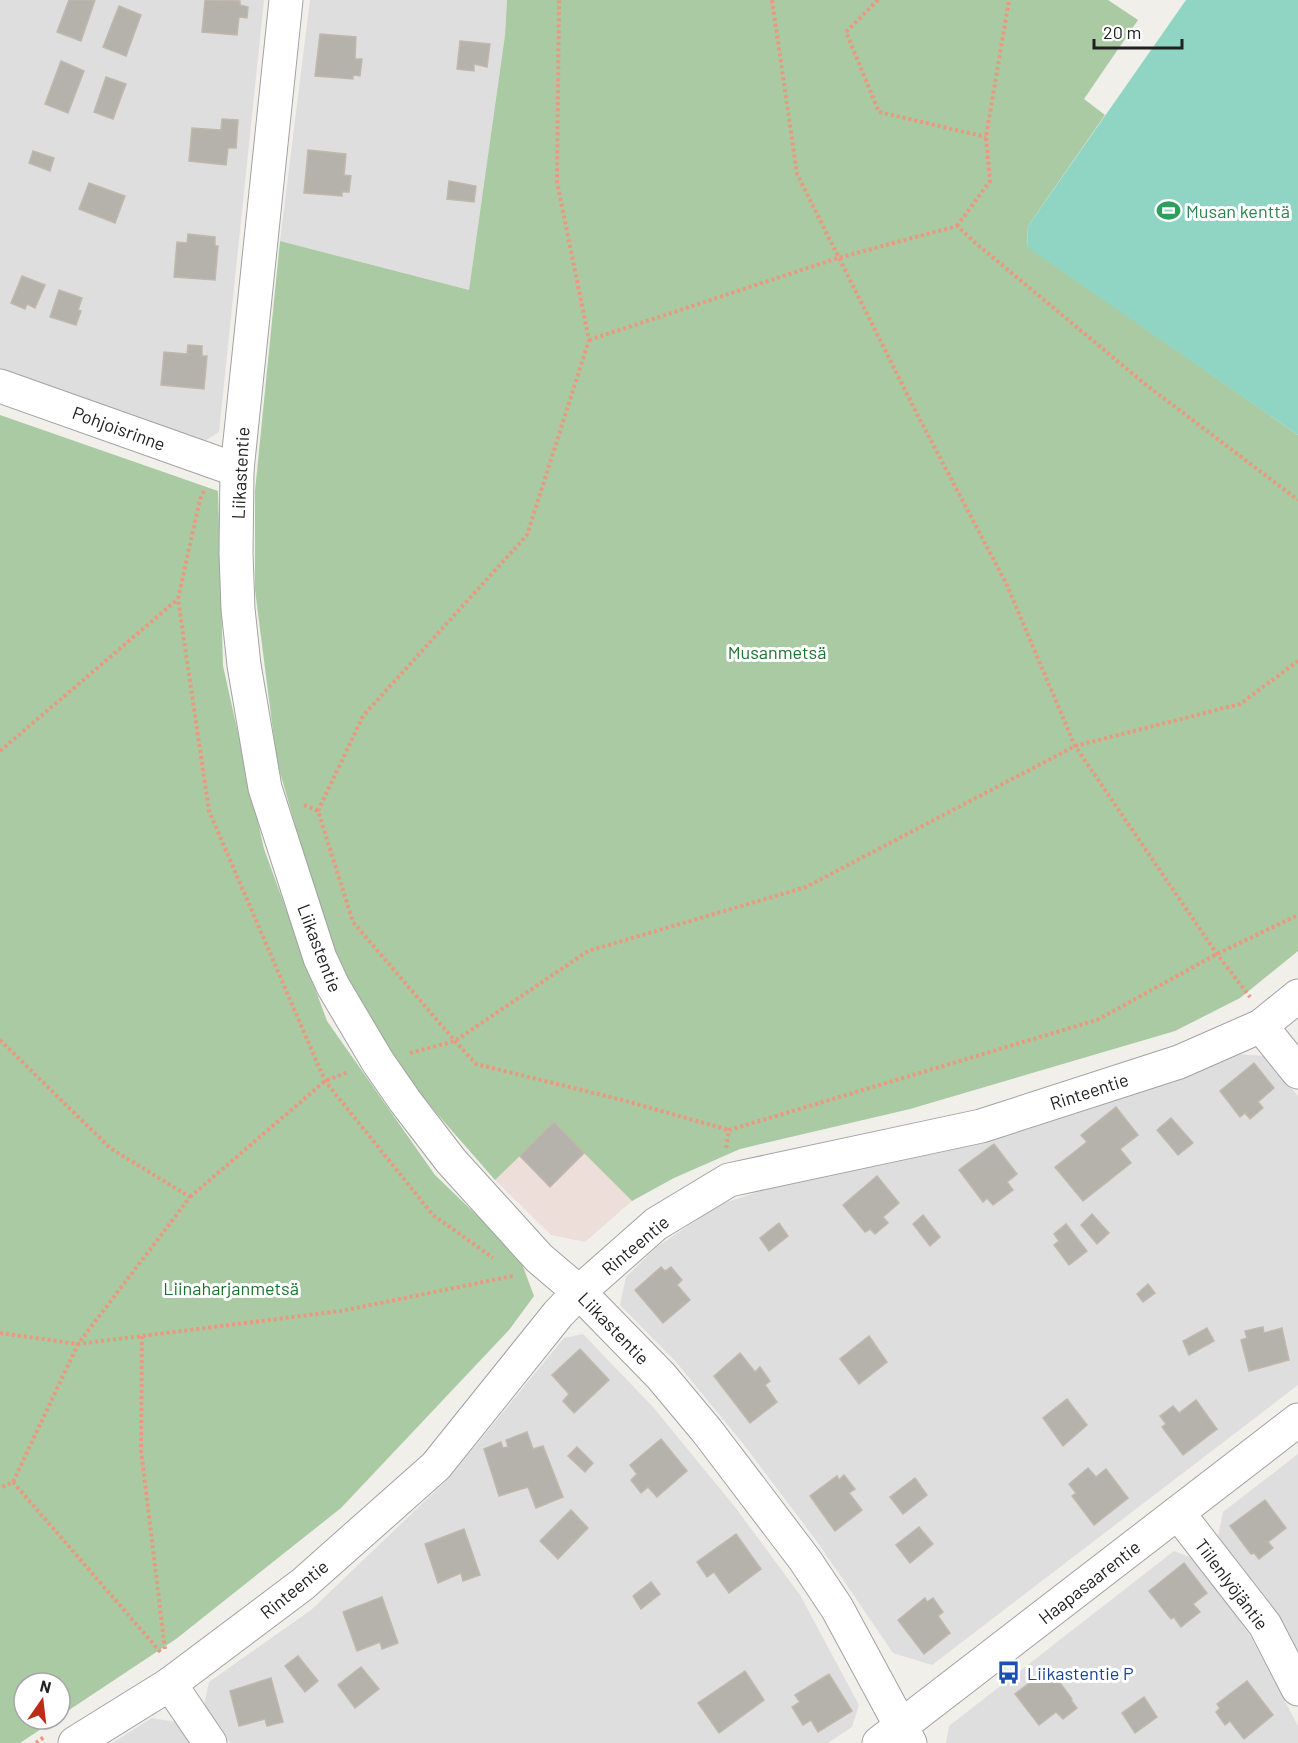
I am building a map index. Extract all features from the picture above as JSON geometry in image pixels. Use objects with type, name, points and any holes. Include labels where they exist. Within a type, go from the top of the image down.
[{"type":"street","name":"Liikastentie","points":[[286,0],[227,467],[244,665],[265,788],[320,958],[333,986],[378,1062],[451,1161],[539,1258],[579,1292],[661,1376],[707,1431],[805,1560],[837,1608],[897,1737]]},
{"type":"street","name":"Pohjoisrinne","points":[[0,386],[227,467]]},
{"type":"street","name":"Rinteentie","points":[[60,1740],[170,1684],[303,1584],[436,1466],[558,1314],[579,1292],[656,1224],[729,1180],[981,1126],[1179,1062],[1261,1026],[1298,996]]},
{"type":"street","points":[[1261,1026],[1298,1072]]},
{"type":"street","name":"Haapasaarentie","points":[[897,1737],[1298,1420]]},
{"type":"street","name":"Tiilenlyöjäntie","points":[[1178,1513],[1265,1625],[1298,1689]]},
{"type":"street","points":[[170,1684],[210,1743]]},
{"type":"path","points":[[559,0],[557,182],[590,340],[527,535],[363,716],[318,812],[353,922],[454,1041],[477,1064],[622,1100],[729,1130],[1097,1020],[1217,954],[1298,915]]},
{"type":"path","points":[[772,0],[797,174],[923,427],[1006,583],[1075,746],[1217,954],[1253,1002],[1261,1026]]},
{"type":"path","points":[[879,0],[846,32],[879,112],[986,137]]},
{"type":"path","points":[[590,340],[838,258],[957,226],[990,181],[986,137],[1009,0]]},
{"type":"path","points":[[957,226],[1145,384],[1298,500]]},
{"type":"path","points":[[227,467],[200,499],[178,599],[209,811],[325,1081],[433,1215],[499,1262]]},
{"type":"path","points":[[0,751],[178,599]]},
{"type":"path","points":[[0,1488],[14,1482],[78,1344],[190,1197],[325,1081],[378,1062],[454,1041],[588,951],[806,887],[1075,746],[1239,704],[1298,661]]},
{"type":"path","points":[[265,788],[318,812]]},
{"type":"path","points":[[0,1040],[110,1148],[190,1197]]},
{"type":"path","points":[[725,1154],[729,1130]]},
{"type":"path","points":[[0,1333],[78,1344],[341,1311],[518,1275],[508,1268]]},
{"type":"path","points":[[14,1482],[166,1658],[141,1450],[142,1336]]},
{"type":"path","points":[[36,1743],[60,1740]]},
{"type":"shaded area","points":[[0,0],[264,0],[219,432],[200,444],[0,372]]},
{"type":"shaded area","points":[[310,0],[507,0],[505,35],[469,290],[280,241]]},
{"type":"shaded area","points":[[1237,1054],[1266,1056],[1298,1096],[1298,1385],[932,1665],[893,1653],[818,1543],[741,1441],[676,1362],[620,1305],[626,1277],[658,1246],[721,1204],[764,1190],[1005,1134]]},
{"type":"shaded area","points":[[554,1122],[632,1201],[585,1242],[551,1235],[495,1180]]},
{"type":"shaded area","points":[[583,1334],[653,1407],[735,1507],[800,1595],[859,1705],[852,1727],[828,1743],[230,1743],[204,1705],[209,1682],[311,1610],[448,1479],[564,1338]]},
{"type":"shaded area","points":[[1298,1454],[1298,1652],[1282,1620],[1218,1537],[1223,1512]]},
{"type":"shaded area","points":[[1174,1551],[1197,1560],[1252,1639],[1298,1726],[1298,1743],[946,1743],[949,1726]]},
{"type":"shaded area","points":[[152,1718],[181,1723],[195,1743],[112,1743]]},
{"type":"green space","name":"Musanmetsä","points":[[507,0],[1108,0],[1138,20],[1084,99],[1105,115],[1028,226],[1027,246],[1298,435],[1298,951],[1240,998],[1175,1031],[910,1109],[740,1149],[674,1178],[632,1201],[554,1123],[495,1180],[387,1053],[349,987],[323,922],[277,762],[255,590],[255,491],[280,241],[469,290],[505,35]]},
{"type":"green space","name":"Musan kenttä","points":[[1186,0],[1298,0],[1298,435],[1027,247],[1028,226]]},
{"type":"green space","name":"Liinaharjanmetsä","points":[[0,415],[218,491],[223,666],[264,849],[327,1021],[435,1175],[519,1256],[534,1296],[509,1330],[341,1508],[176,1639],[72,1708],[72,1671],[12,1671],[12,1731],[38,1731],[20,1743],[0,1743]]},
{"type":"building","points":[[69,0],[95,0],[81,41],[57,32]]},
{"type":"building","points":[[205,0],[240,1],[240,5],[248,7],[247,18],[239,17],[237,35],[202,32]]},
{"type":"building","points":[[119,6],[141,15],[126,56],[103,47]]},
{"type":"building","points":[[320,34],[356,37],[355,59],[362,59],[360,76],[353,75],[353,79],[315,76]]},
{"type":"building","points":[[460,41],[490,44],[487,67],[474,64],[474,71],[457,69]]},
{"type":"building","points":[[61,61],[84,71],[68,113],[45,104]]},
{"type":"building","points":[[106,77],[126,84],[113,119],[94,112]]},
{"type":"building","points":[[222,119],[238,120],[236,148],[228,148],[226,165],[189,161],[192,128],[221,130]]},
{"type":"building","points":[[308,150],[346,154],[344,175],[351,176],[349,192],[342,192],[342,196],[304,193]]},
{"type":"building","points":[[33,151],[54,158],[50,171],[29,163]]},
{"type":"building","points":[[449,181],[476,186],[474,202],[447,199]]},
{"type":"building","points":[[89,183],[125,196],[115,223],[79,209]]},
{"type":"building","points":[[188,234],[215,237],[215,246],[218,246],[215,280],[174,277],[177,242],[187,243]]},
{"type":"building","points":[[22,276],[45,285],[35,308],[27,304],[25,309],[11,303]]},
{"type":"building","points":[[59,290],[82,298],[78,310],[81,311],[76,325],[50,317]]},
{"type":"building","points":[[188,345],[202,346],[202,356],[207,356],[204,389],[161,385],[164,352],[187,354]]},
{"type":"building","points":[[1254,1063],[1274,1088],[1258,1102],[1263,1108],[1250,1119],[1245,1113],[1240,1117],[1220,1091]]},
{"type":"building","points":[[1116,1107],[1138,1135],[1120,1149],[1131,1163],[1083,1201],[1055,1167],[1087,1142],[1081,1135]]},
{"type":"building","points":[[1171,1118],[1193,1143],[1178,1155],[1157,1130]]},
{"type":"building","points":[[554,1122],[584,1153],[550,1187],[520,1156]]},
{"type":"building","points":[[994,1144],[1017,1174],[1007,1182],[1013,1190],[993,1205],[987,1198],[983,1202],[959,1170]]},
{"type":"building","points":[[877,1176],[899,1203],[883,1217],[888,1223],[875,1234],[870,1229],[865,1232],[843,1205]]},
{"type":"building","points":[[1092,1214],[1109,1233],[1097,1244],[1081,1225]]},
{"type":"building","points":[[923,1215],[940,1237],[930,1246],[913,1224]]},
{"type":"building","points":[[779,1223],[788,1236],[769,1251],[760,1238]]},
{"type":"building","points":[[1066,1224],[1087,1251],[1069,1265],[1054,1245],[1059,1241],[1054,1234]]},
{"type":"building","points":[[661,1267],[665,1271],[671,1267],[682,1280],[677,1285],[690,1300],[663,1323],[635,1290]]},
{"type":"building","points":[[1148,1284],[1155,1293],[1143,1302],[1137,1294]]},
{"type":"building","points":[[1263,1327],[1264,1333],[1282,1328],[1289,1360],[1249,1371],[1241,1340],[1247,1338],[1245,1331]]},
{"type":"building","points":[[1207,1328],[1214,1341],[1189,1355],[1183,1341]]},
{"type":"building","points":[[869,1336],[887,1362],[859,1384],[840,1359]]},
{"type":"building","points":[[580,1349],[609,1380],[574,1413],[563,1401],[569,1394],[552,1375]]},
{"type":"building","points":[[740,1353],[755,1372],[760,1367],[770,1381],[765,1385],[777,1402],[750,1423],[714,1376]]},
{"type":"building","points":[[1067,1399],[1087,1425],[1063,1446],[1043,1418]]},
{"type":"building","points":[[1196,1400],[1217,1429],[1183,1455],[1162,1427],[1166,1424],[1160,1416],[1173,1406],[1179,1413]]},
{"type":"building","points":[[527,1432],[533,1449],[543,1446],[563,1497],[536,1508],[528,1487],[499,1496],[484,1449],[501,1442],[503,1448],[508,1447],[506,1440]]},
{"type":"building","points":[[661,1439],[687,1471],[657,1497],[648,1487],[641,1493],[631,1480],[637,1474],[630,1465]]},
{"type":"building","points":[[577,1447],[593,1463],[585,1472],[568,1456]]},
{"type":"building","points":[[1088,1468],[1096,1477],[1106,1469],[1128,1498],[1094,1525],[1072,1496],[1076,1493],[1069,1484]]},
{"type":"building","points":[[844,1475],[855,1489],[849,1493],[862,1510],[835,1531],[810,1496],[837,1476],[839,1480]]},
{"type":"building","points":[[915,1478],[927,1495],[903,1514],[890,1497]]},
{"type":"building","points":[[1265,1500],[1286,1528],[1268,1542],[1273,1548],[1259,1559],[1254,1553],[1251,1554],[1230,1526]]},
{"type":"building","points":[[571,1510],[588,1528],[558,1559],[540,1541]]},
{"type":"building","points":[[919,1527],[933,1544],[910,1563],[896,1545]]},
{"type":"building","points":[[464,1529],[480,1575],[463,1581],[461,1573],[438,1583],[425,1544]]},
{"type":"building","points":[[736,1534],[761,1569],[729,1593],[714,1572],[707,1577],[697,1562]]},
{"type":"building","points":[[1184,1563],[1207,1593],[1193,1604],[1200,1612],[1181,1627],[1174,1617],[1171,1619],[1149,1591]]},
{"type":"building","points":[[651,1582],[660,1594],[641,1609],[633,1596]]},
{"type":"building","points":[[382,1597],[398,1643],[382,1649],[380,1642],[357,1651],[343,1612]]},
{"type":"building","points":[[925,1598],[927,1602],[933,1598],[943,1612],[938,1616],[950,1633],[924,1654],[898,1620]]},
{"type":"building","points":[[298,1656],[318,1681],[305,1692],[285,1666]]},
{"type":"building","points":[[361,1667],[379,1689],[355,1708],[338,1685]]},
{"type":"building","points":[[1049,1668],[1077,1708],[1063,1719],[1056,1712],[1039,1725],[1015,1694]]},
{"type":"building","points":[[745,1671],[764,1700],[719,1733],[698,1703]]},
{"type":"building","points":[[829,1674],[852,1711],[818,1732],[811,1720],[803,1725],[792,1707],[800,1702],[795,1695]]},
{"type":"building","points":[[271,1678],[283,1722],[267,1726],[265,1719],[239,1726],[230,1691]]},
{"type":"building","points":[[1247,1681],[1273,1715],[1244,1739],[1230,1721],[1225,1725],[1216,1712],[1220,1708],[1217,1704]]},
{"type":"building","points":[[1144,1697],[1157,1717],[1135,1733],[1122,1713]]},
{"type":"place","name":"Musan kenttä","points":[[1168,211]]},
{"type":"place","name":"Liikastentie P","points":[[1009,1673]]}]
